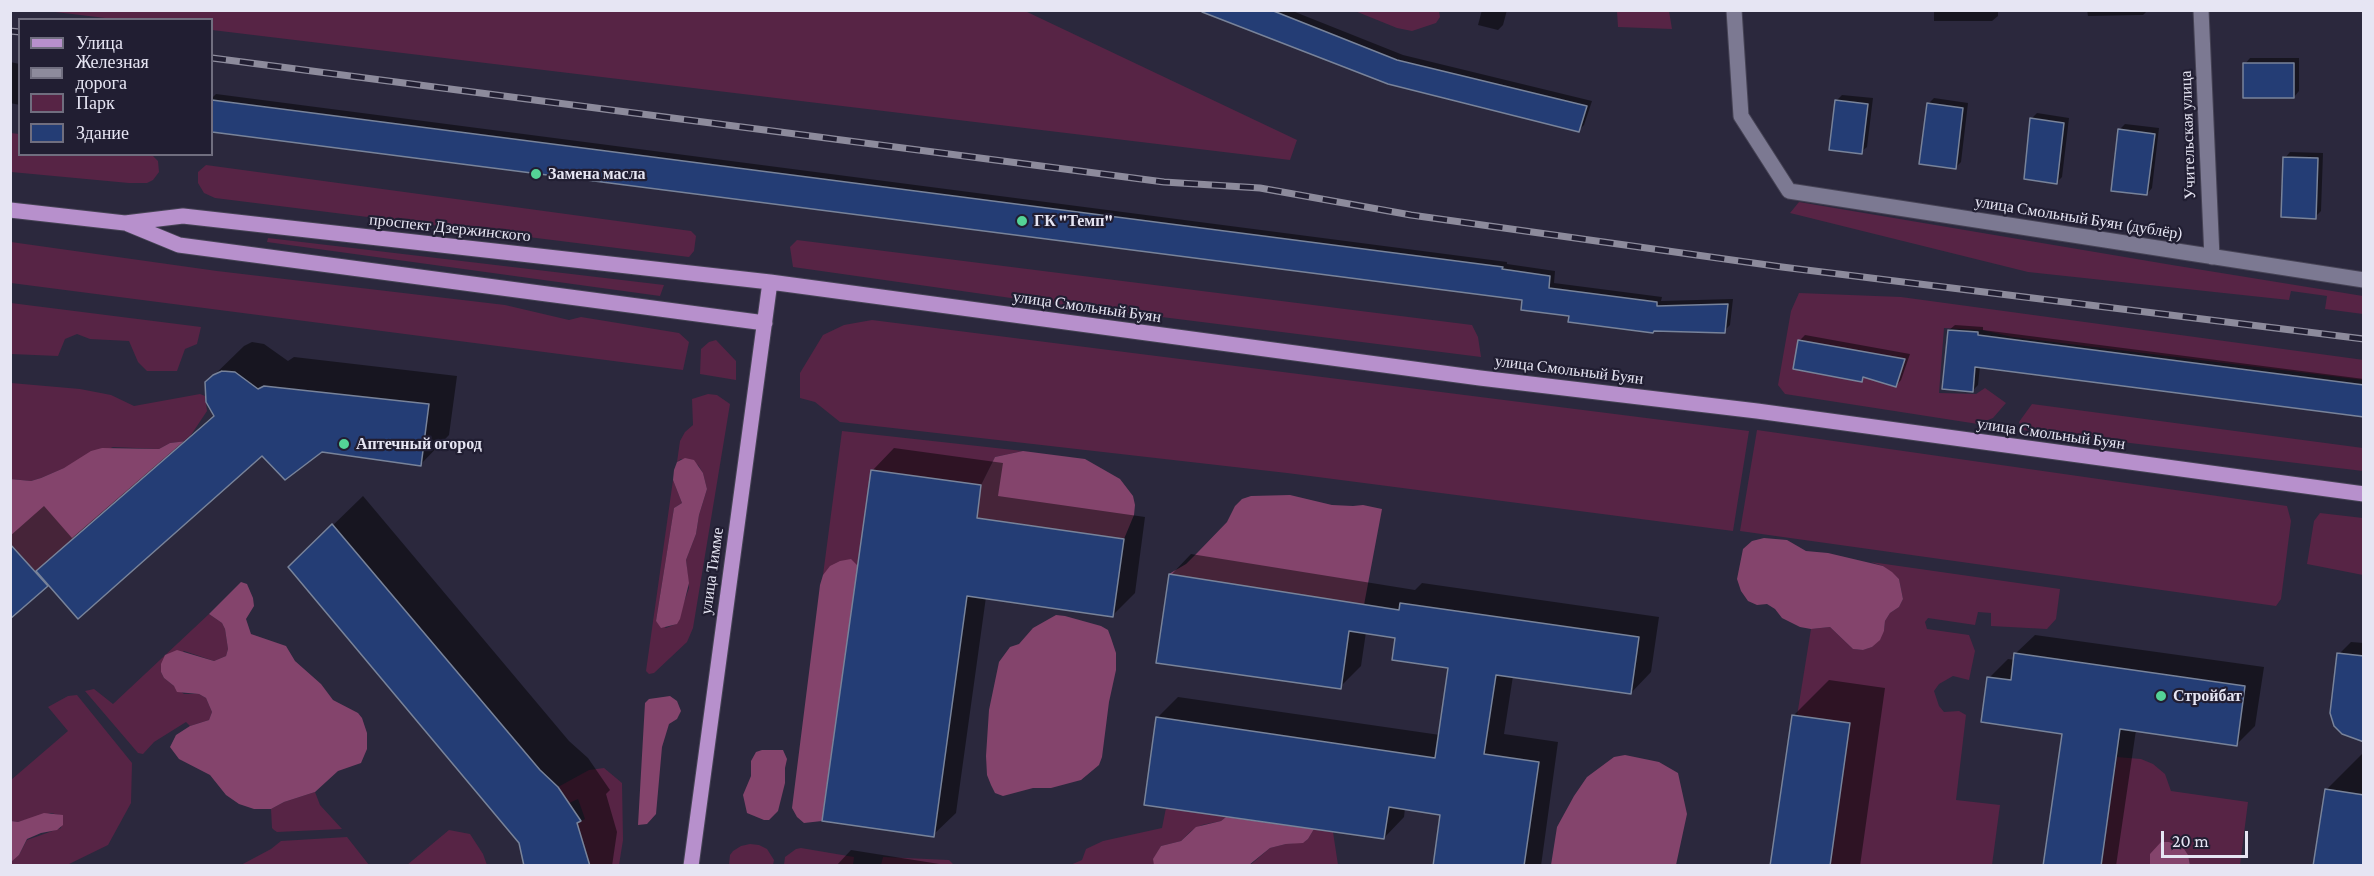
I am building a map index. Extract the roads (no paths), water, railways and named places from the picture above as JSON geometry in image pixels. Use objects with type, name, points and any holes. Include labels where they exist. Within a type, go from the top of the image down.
[{"type":"main road","name":"проспект Дзержинского","points":[[10,210],[125,223],[183,216],[770,282]]},
{"type":"main road","name":"проспект Дзержинского","points":[[125,223],[179,245],[765,323]]},
{"type":"main road","name":"улица Тимме","points":[[691,866],[770,282]]},
{"type":"main road","name":"улица Смольный Буян","points":[[770,282],[1491,379],[1757,411],[2364,494]]},
{"type":"street","name":"улица Смольный Буян (дублёр)","points":[[1734,10],[1741,116],[1789,191],[2364,280]]},
{"type":"street","name":"Учительская улица","points":[[2201,10],[2212,257]]},
{"type":"railway","points":[[10,31],[18,32]]},
{"type":"railway","points":[[213,58],[1164,182],[1260,188],[1411,215],[1782,267],[2364,339]]},
{"type":"place","name":"Замена масла","points":[[536,174]]},
{"type":"place","name":"ГК \"Темп\"","points":[[1022,221]]},
{"type":"place","name":"Аптечный огород","points":[[344,444]]},
{"type":"place","name":"Стройбат","points":[[2161,696]]}]
